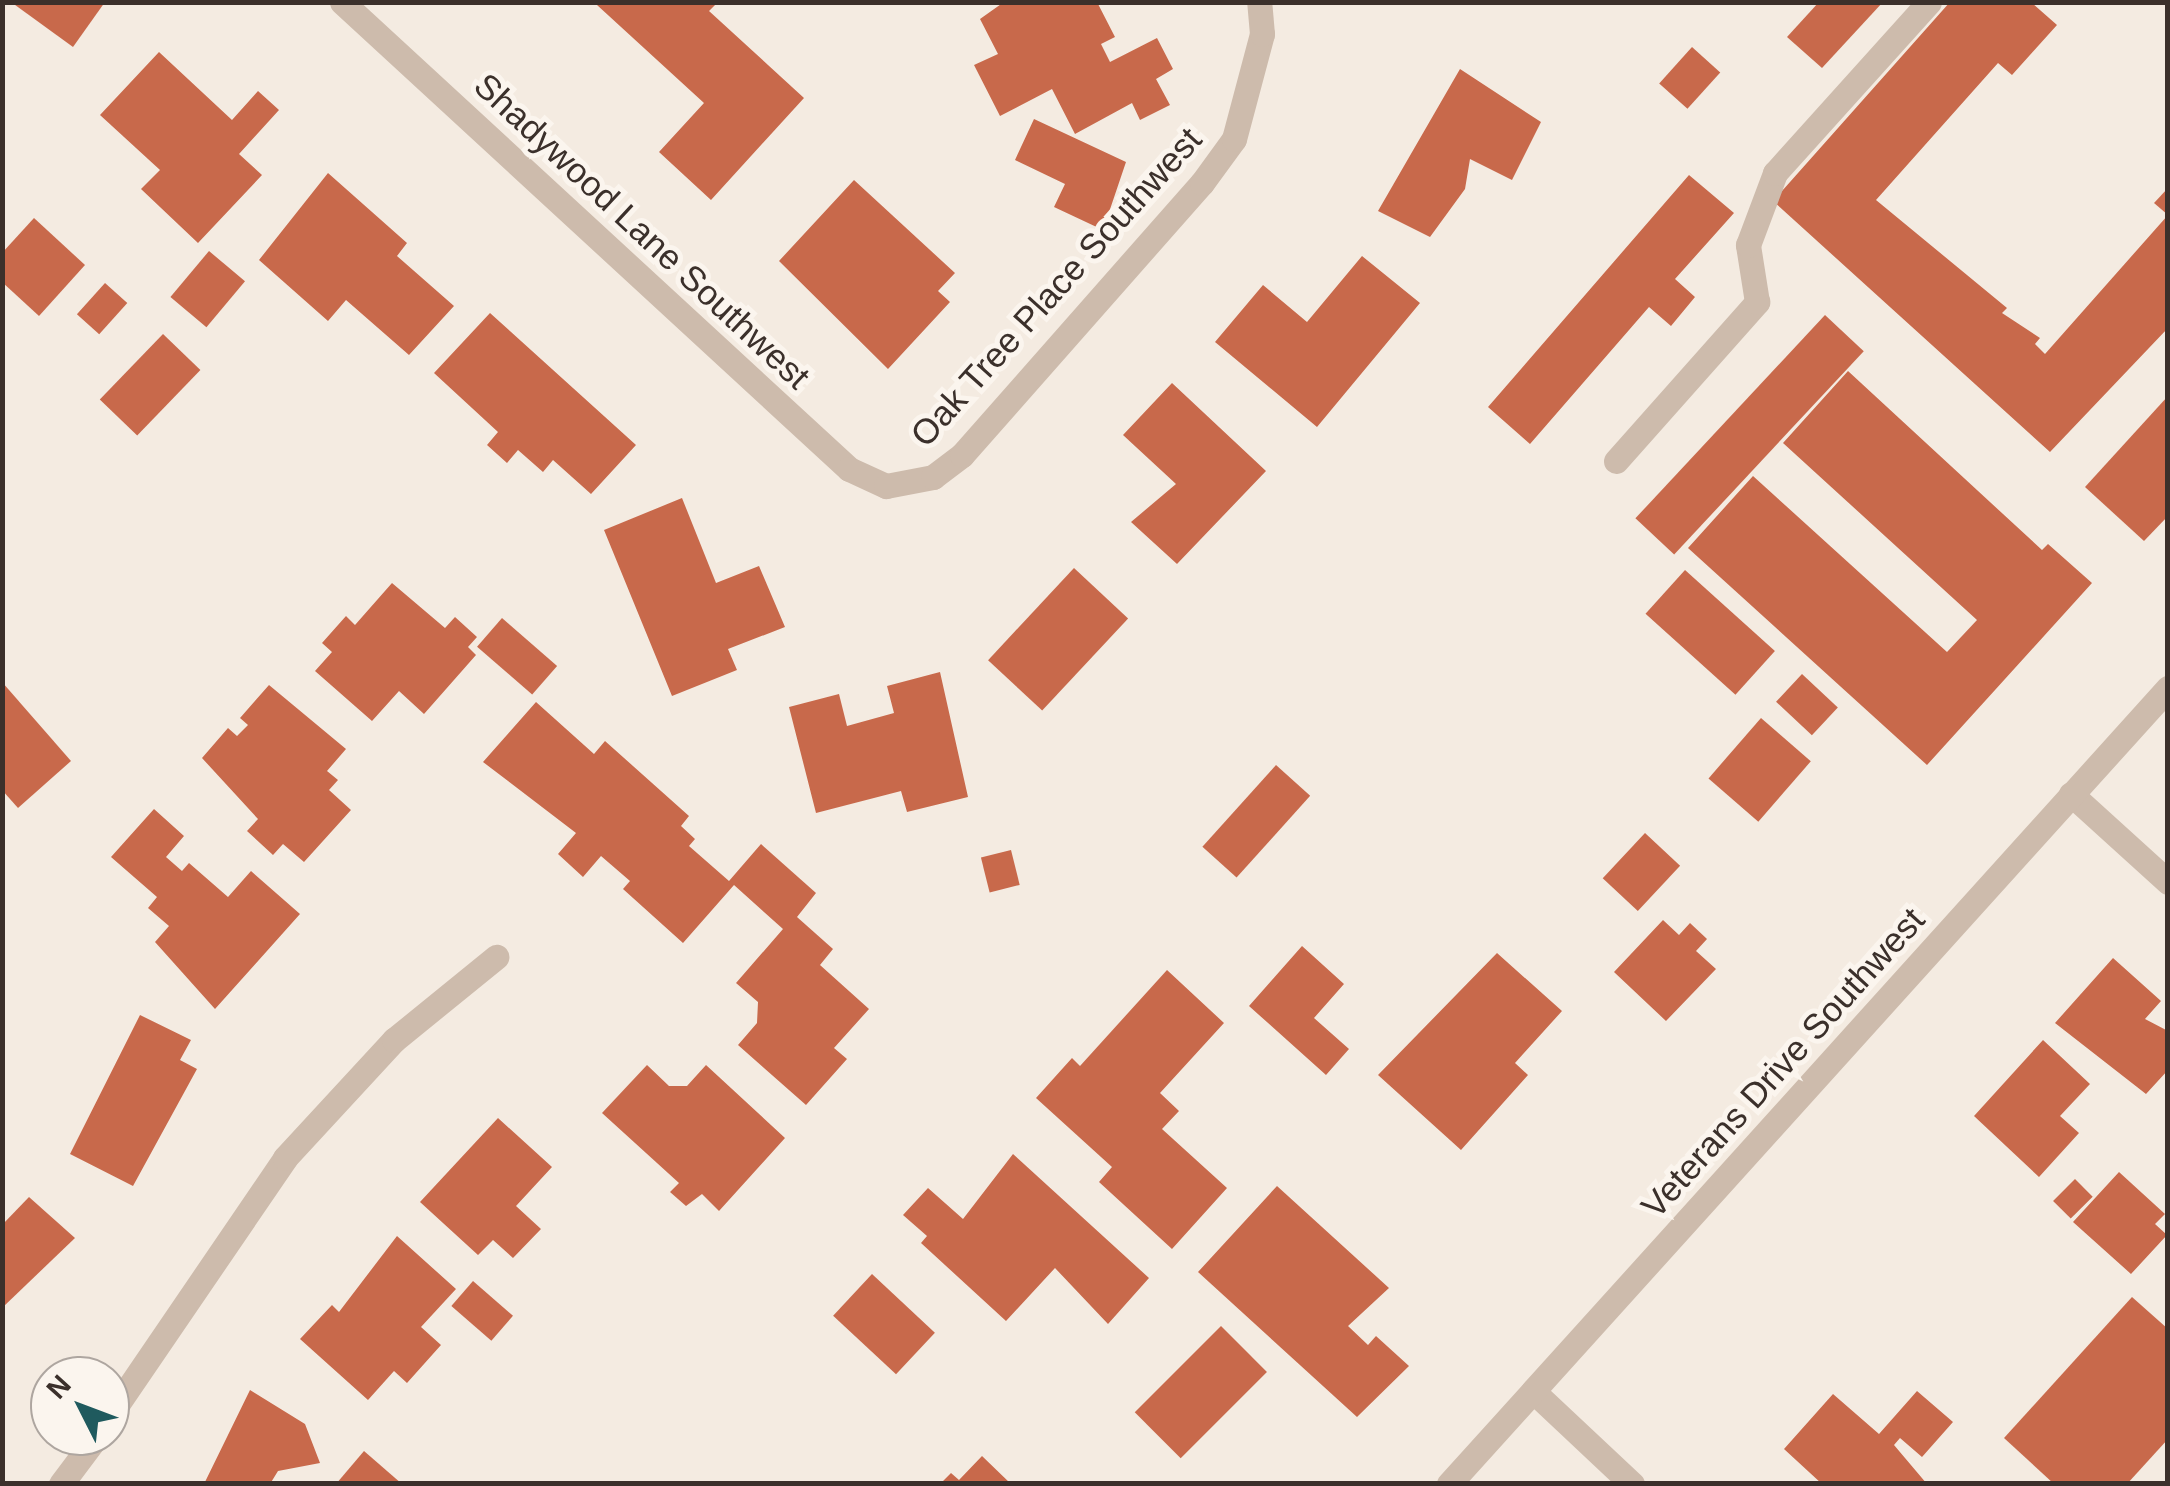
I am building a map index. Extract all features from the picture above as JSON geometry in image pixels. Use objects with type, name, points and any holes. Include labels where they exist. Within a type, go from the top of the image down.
[{"type":"street","name":"Shadywood Lane Southwest","points":[[342,2],[849,469],[867,482],[908,485]]},
{"type":"street","name":"Oak Tree Place Southwest","points":[[908,485],[962,454],[1234,139],[1262,34],[1259,2]]},
{"type":"street","points":[[1616,460],[1757,302],[1748,245],[1776,173],[1930,2]]},
{"type":"street","name":"Veterans Drive Southwest","points":[[1449,1484],[2168,688]]},
{"type":"street","points":[[2072,794],[2168,882]]},
{"type":"street","points":[[130,1387],[286,1158],[394,1040],[496,958]]},
{"type":"street","points":[[1533,1391],[1632,1484]]},
{"type":"street","points":[[61,1484],[82,1456]]},
{"type":"building","points":[[11,2],[105,2],[73,47]]},
{"type":"building","points":[[718,2],[709,11],[804,98],[711,200],[659,152],[704,103],[597,5]]},
{"type":"building","points":[[1004,2],[1097,2],[1115,37],[1101,44],[1110,62],[1157,38],[1173,69],[1156,79],[1170,105],[1140,120],[1132,103],[1075,134],[1052,89],[1000,116],[974,65],[998,54],[980,19]]},
{"type":"building","points":[[1819,2],[1883,2],[1822,68],[1787,37]]},
{"type":"building","points":[[1950,2],[2031,2],[2057,25],[2012,75],[1998,63],[1876,200],[2007,308],[2002,313],[2040,338],[2035,344],[2045,354],[2168,215],[2168,328],[2050,452],[1773,201]]},
{"type":"building","points":[[1692,47],[1720,72],[1687,109],[1659,83]]},
{"type":"building","points":[[159,52],[232,120],[258,91],[279,110],[239,154],[262,175],[198,243],[141,189],[160,170],[100,115]]},
{"type":"building","points":[[1460,69],[1541,122],[1512,180],[1470,159],[1465,189],[1430,237],[1378,211]]},
{"type":"building","points":[[1034,119],[1126,162],[1103,230],[1054,207],[1065,184],[1015,160]]},
{"type":"building","points":[[328,173],[407,243],[397,256],[454,306],[409,355],[346,300],[328,321],[259,260]]},
{"type":"building","points":[[1689,175],[1734,213],[1675,279],[1695,297],[1671,326],[1649,307],[1530,444],[1488,407]]},
{"type":"building","points":[[854,180],[955,273],[938,291],[950,302],[888,369],[779,261]]},
{"type":"building","points":[[2168,188],[2168,215],[2154,203]]},
{"type":"building","points":[[34,218],[85,265],[39,316],[2,282],[2,253]]},
{"type":"building","points":[[209,251],[245,281],[206,327],[170,297]]},
{"type":"building","points":[[1362,256],[1420,303],[1317,427],[1215,342],[1263,285],[1307,322]]},
{"type":"building","points":[[105,283],[127,303],[99,334],[77,314]]},
{"type":"building","points":[[490,313],[636,445],[591,494],[553,460],[543,472],[518,450],[507,463],[487,445],[498,432],[434,373]]},
{"type":"building","points":[[1825,315],[1864,351],[1674,554],[1635,518]]},
{"type":"building","points":[[163,334],[200,370],[137,436],[100,399]]},
{"type":"building","points":[[1848,371],[2042,550],[2048,544],[2092,583],[1927,765],[1688,548],[1753,476],[1947,652],[1977,620],[1783,443]]},
{"type":"building","points":[[1172,383],[1266,471],[1177,564],[1131,522],[1176,484],[1123,435]]},
{"type":"building","points":[[2168,396],[2168,516],[2144,541],[2085,487]]},
{"type":"building","points":[[682,498],[716,583],[759,566],[785,627],[728,649],[737,670],[672,696],[604,530]]},
{"type":"building","points":[[1074,568],[1128,618],[1042,711],[988,660]]},
{"type":"building","points":[[1685,570],[1775,651],[1735,695],[1646,614]]},
{"type":"building","points":[[392,583],[445,628],[455,617],[477,637],[468,647],[476,655],[424,714],[399,691],[372,721],[315,671],[332,652],[322,643],[346,616],[355,625]]},
{"type":"building","points":[[502,618],[557,666],[532,695],[477,647]]},
{"type":"building","points":[[940,672],[968,797],[907,812],[901,791],[816,813],[789,707],[839,694],[847,726],[894,713],[887,686]]},
{"type":"building","points":[[1802,674],[1838,707],[1812,735],[1776,702]]},
{"type":"building","points":[[2,682],[71,761],[18,808],[2,790]]},
{"type":"building","points":[[269,685],[346,749],[327,771],[338,780],[329,790],[351,810],[304,862],[283,844],[273,855],[247,831],[258,819],[202,758],[228,728],[237,736],[248,725],[240,718]]},
{"type":"building","points":[[536,702],[594,754],[605,741],[689,816],[681,826],[695,839],[689,846],[729,881],[761,844],[816,893],[797,917],[833,949],[820,965],[869,1009],[834,1048],[847,1059],[806,1105],[738,1045],[757,1023],[758,1002],[736,983],[783,929],[734,885],[683,943],[623,889],[630,881],[601,856],[583,877],[558,854],[576,833],[483,762]]},
{"type":"building","points":[[1761,718],[1811,761],[1758,822],[1709,778]]},
{"type":"building","points":[[1276,765],[1310,796],[1237,878],[1202,847]]},
{"type":"building","points":[[154,809],[184,836],[166,857],[182,871],[189,863],[228,897],[251,871],[300,914],[215,1009],[155,942],[169,926],[148,908],[157,897],[111,857]]},
{"type":"building","points":[[1645,833],[1680,866],[1638,911],[1603,878]]},
{"type":"building","points":[[1011,850],[1020,885],[990,892],[981,857]]},
{"type":"building","points":[[1663,920],[1679,935],[1690,923],[1707,939],[1696,951],[1716,969],[1666,1021],[1614,972]]},
{"type":"building","points":[[1302,946],[1344,984],[1314,1018],[1349,1049],[1326,1075],[1249,1006]]},
{"type":"building","points":[[1497,953],[1562,1011],[1515,1063],[1528,1075],[1461,1150],[1378,1075]]},
{"type":"building","points":[[2113,958],[2161,1001],[2145,1019],[2168,1031],[2168,1070],[2146,1094],[2055,1023]]},
{"type":"building","points":[[1167,970],[1224,1023],[1160,1093],[1179,1111],[1162,1129],[1227,1188],[1172,1249],[1099,1182],[1112,1167],[1036,1098],[1072,1058],[1080,1066]]},
{"type":"building","points":[[140,1015],[191,1040],[180,1060],[197,1069],[133,1186],[70,1154]]},
{"type":"building","points":[[2043,1040],[2090,1084],[2060,1116],[2079,1133],[2039,1177],[1974,1116]]},
{"type":"building","points":[[647,1065],[669,1086],[687,1086],[706,1065],[785,1138],[719,1211],[702,1194],[686,1206],[670,1192],[679,1183],[602,1113]]},
{"type":"building","points":[[498,1118],[552,1167],[516,1206],[541,1229],[513,1258],[493,1240],[478,1255],[420,1202]]},
{"type":"building","points":[[1013,1154],[1149,1278],[1108,1324],[1055,1268],[1006,1321],[921,1243],[927,1236],[903,1215],[928,1188],[963,1219]]},
{"type":"building","points":[[2119,1172],[2165,1214],[2155,1224],[2167,1235],[2131,1274],[2073,1222]]},
{"type":"building","points":[[2075,1179],[2093,1197],[2071,1219],[2053,1201]]},
{"type":"building","points":[[1277,1186],[1389,1288],[1348,1326],[1368,1345],[1376,1336],[1409,1366],[1357,1417],[1198,1272]]},
{"type":"building","points":[[29,1197],[75,1238],[2,1308],[2,1225]]},
{"type":"building","points":[[397,1236],[456,1289],[421,1327],[441,1345],[407,1383],[394,1371],[368,1400],[300,1339],[332,1305],[339,1312]]},
{"type":"building","points":[[872,1274],[935,1333],[896,1374],[833,1316]]},
{"type":"building","points":[[473,1281],[513,1316],[491,1341],[451,1306]]},
{"type":"building","points":[[2132,1297],[2168,1329],[2168,1439],[2127,1484],[2054,1484],[2004,1438]]},
{"type":"building","points":[[1221,1326],[1267,1372],[1181,1458],[1135,1412]]},
{"type":"building","points":[[250,1390],[305,1424],[320,1463],[278,1471],[270,1484],[204,1484]]},
{"type":"building","points":[[1917,1391],[1953,1422],[1922,1457],[1900,1438],[1894,1445],[1927,1484],[1822,1484],[1784,1449],[1833,1394],[1879,1434]]},
{"type":"building","points":[[364,1451],[402,1484],[336,1484]]},
{"type":"building","points":[[982,1456],[1011,1484],[940,1484],[951,1473],[959,1480]]}]
